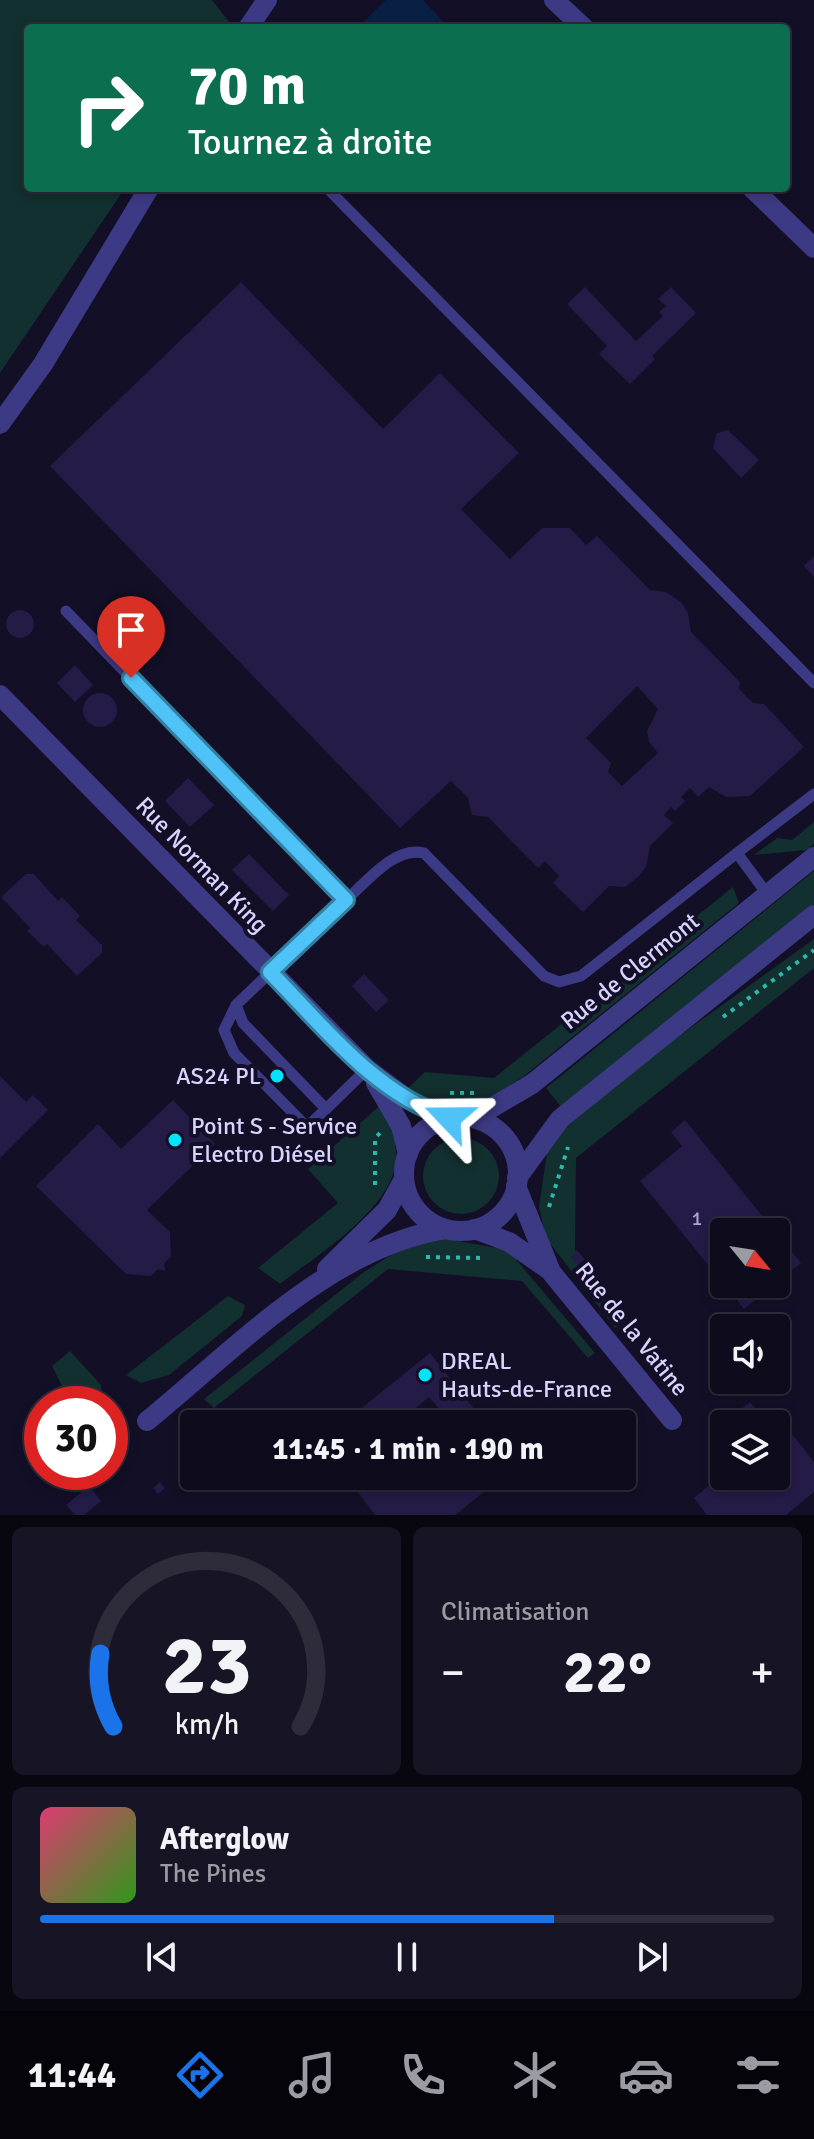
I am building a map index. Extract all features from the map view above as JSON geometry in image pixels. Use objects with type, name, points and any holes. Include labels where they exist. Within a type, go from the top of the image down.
[{"type":"street","points":[[251,24],[267,0]]},
{"type":"street","points":[[554,0],[580,24]]},
{"type":"street","points":[[0,424],[43,364],[147,192]]},
{"type":"street","points":[[756,192],[814,248]]},
{"type":"street","name":"Rue Norman King","points":[[0,695],[367,1069],[407,1099],[449,1118]]},
{"type":"street","name":"Rue de Clermont","points":[[474,1118],[532,1084],[814,857]]},
{"type":"street","points":[[302,1294],[373,1252],[410,1237],[447,1229],[474,1229],[501,1214],[517,1182],[560,1119],[814,915]]},
{"type":"street","name":"Rue Norman King","points":[[367,1069],[397,1117],[408,1154]]},
{"type":"street","points":[[147,1421],[302,1294],[382,1215],[404,1179],[408,1154],[427,1128],[449,1118],[474,1118],[495,1129],[507,1140],[517,1162],[517,1182]]},
{"type":"street","points":[[404,1179],[411,1201],[420,1214],[447,1229]]},
{"type":"street","name":"Rue de la Vatine","points":[[517,1182],[551,1272]]},
{"type":"street","name":"Rue de la Vatine","points":[[474,1229],[509,1242],[551,1272],[672,1420]]},
{"type":"lane","points":[[331,192],[814,683]]},
{"type":"lane","points":[[66,611],[346,900]]},
{"type":"lane","points":[[367,1069],[307,1127],[234,1053],[224,1030],[236,1005],[396,857],[411,850],[424,853],[544,976],[559,982],[570,981],[814,794]]},
{"type":"lane","points":[[737,853],[767,894]]},
{"type":"lane","points":[[236,1005],[250,1031],[326,1109]]},
{"type":"path","points":[[714,1020],[729,1015],[814,950]]},
{"type":"path","points":[[436,1093],[483,1093]]},
{"type":"path","points":[[375,1194],[375,1138],[386,1128]]},
{"type":"path","points":[[549,1210],[572,1135]]},
{"type":"path","points":[[415,1257],[492,1258]]},
{"type":"green space","points":[[0,0],[212,0],[229,24],[24,24],[24,192],[122,192],[0,373]]},
{"type":"green space","points":[[814,822],[814,844],[807,850],[754,855],[777,838],[792,840]]},
{"type":"green space","points":[[814,871],[814,904],[562,1108],[546,1088]]},
{"type":"green space","points":[[733,887],[739,903],[508,1087],[480,1102],[454,1106],[441,1104],[407,1089],[425,1072],[494,1078]]},
{"type":"green space","points":[[814,939],[814,968],[576,1158],[575,1250],[625,1322],[615,1328],[546,1238],[539,1207],[547,1152],[561,1132],[585,1110],[668,1044]]},
{"type":"green space","points":[[384,1102],[394,1135],[396,1156],[393,1175],[383,1193],[352,1228],[280,1284],[258,1268],[338,1203],[308,1169]]},
{"type":"green space","points":[[454,1138],[468,1138],[482,1144],[493,1155],[499,1176],[496,1191],[488,1203],[468,1214],[454,1214],[440,1208],[429,1197],[423,1183],[423,1169],[429,1155],[440,1144]]},
{"type":"green space","points":[[447,1239],[508,1250],[595,1353],[588,1358],[522,1281],[388,1269],[214,1408],[204,1399],[364,1272],[404,1247]]},
{"type":"green space","points":[[228,1296],[245,1305],[242,1316],[169,1375],[141,1383],[126,1375]]},
{"type":"green space","points":[[70,1351],[101,1386],[62,1386],[52,1366]]},
{"type":"water","points":[[386,0],[423,0],[445,24],[361,24]]},
{"type":"building","points":[[241,282],[383,429],[440,373],[519,453],[461,509],[510,559],[542,528],[570,528],[586,545],[597,536],[650,590],[666,592],[682,603],[688,613],[691,632],[740,682],[739,689],[753,703],[764,704],[804,747],[750,796],[726,797],[709,787],[698,797],[690,788],[681,797],[685,801],[675,811],[671,807],[664,815],[673,823],[650,846],[646,867],[639,876],[625,887],[609,886],[583,912],[553,883],[559,876],[545,861],[538,868],[488,817],[472,815],[468,798],[451,781],[400,828],[50,466]],"holes":[[[637,686],[658,709],[647,731],[649,742],[658,753],[622,786],[608,772],[611,763],[586,738]]]},
{"type":"building","points":[[585,287],[636,341],[663,316],[659,312],[666,306],[658,299],[671,287],[696,313],[652,356],[655,359],[630,384],[599,354],[607,346],[567,304]]},
{"type":"building","points":[[728,430],[759,460],[741,478],[713,448],[717,433]]},
{"type":"building","points":[[814,556],[814,577],[804,566]]},
{"type":"building","points":[[20,610],[30,614],[34,624],[30,634],[20,638],[10,634],[6,624],[10,614]]},
{"type":"building","points":[[75,665],[93,685],[75,702],[57,683]]},
{"type":"building","points":[[100,693],[112,698],[117,710],[112,722],[100,727],[88,722],[83,710],[88,698]]},
{"type":"building","points":[[188,778],[214,805],[190,827],[165,801]]},
{"type":"building","points":[[249,854],[289,895],[273,911],[232,870]]},
{"type":"building","points":[[26,874],[34,874],[58,901],[62,897],[80,916],[76,920],[102,945],[102,953],[77,976],[47,944],[44,947],[27,931],[30,928],[1,897]]},
{"type":"building","points":[[364,974],[389,1000],[376,1012],[352,986]]},
{"type":"building","points":[[0,1076],[26,1102],[33,1095],[48,1110],[0,1158]]},
{"type":"building","points":[[173,1100],[215,1144],[147,1210],[170,1232],[171,1257],[164,1263],[165,1271],[158,1269],[151,1276],[126,1274],[36,1186],[98,1124],[121,1149]]},
{"type":"building","points":[[685,1120],[764,1218],[710,1218],[709,1266],[640,1181],[682,1146],[671,1132]]},
{"type":"building","points":[[577,1250],[586,1261],[579,1267],[571,1257]]},
{"type":"building","points":[[790,1250],[801,1263],[790,1272]]},
{"type":"building","points":[[735,1298],[758,1298],[744,1309]]},
{"type":"building","name":"DREAL Hauts-de-France","points":[[430,1353],[475,1410],[440,1410],[429,1397],[413,1410],[359,1410]]},
{"type":"building","points":[[750,1402],[757,1410],[740,1410]]},
{"type":"building","points":[[790,1431],[814,1462],[814,1492],[786,1515],[707,1515],[694,1498],[710,1485],[710,1490],[790,1490]]},
{"type":"building","points":[[160,1482],[165,1488],[158,1494],[153,1488]]},
{"type":"building","points":[[84,1490],[92,1490],[101,1501],[84,1515],[75,1515],[66,1505]]},
{"type":"building","points":[[356,1490],[486,1490],[455,1515],[375,1515]]},
{"type":"place","name":"AS24 PL","points":[[277,1076]]},
{"type":"place","name":"Point S - Service Electro Diésel","points":[[175,1140]]},
{"type":"place","name":"DREAL Hauts-de-France","points":[[425,1375]]},
{"type":"route","points":[[131,678],[346,900],[270,972],[392,1090],[449,1118]]}]
